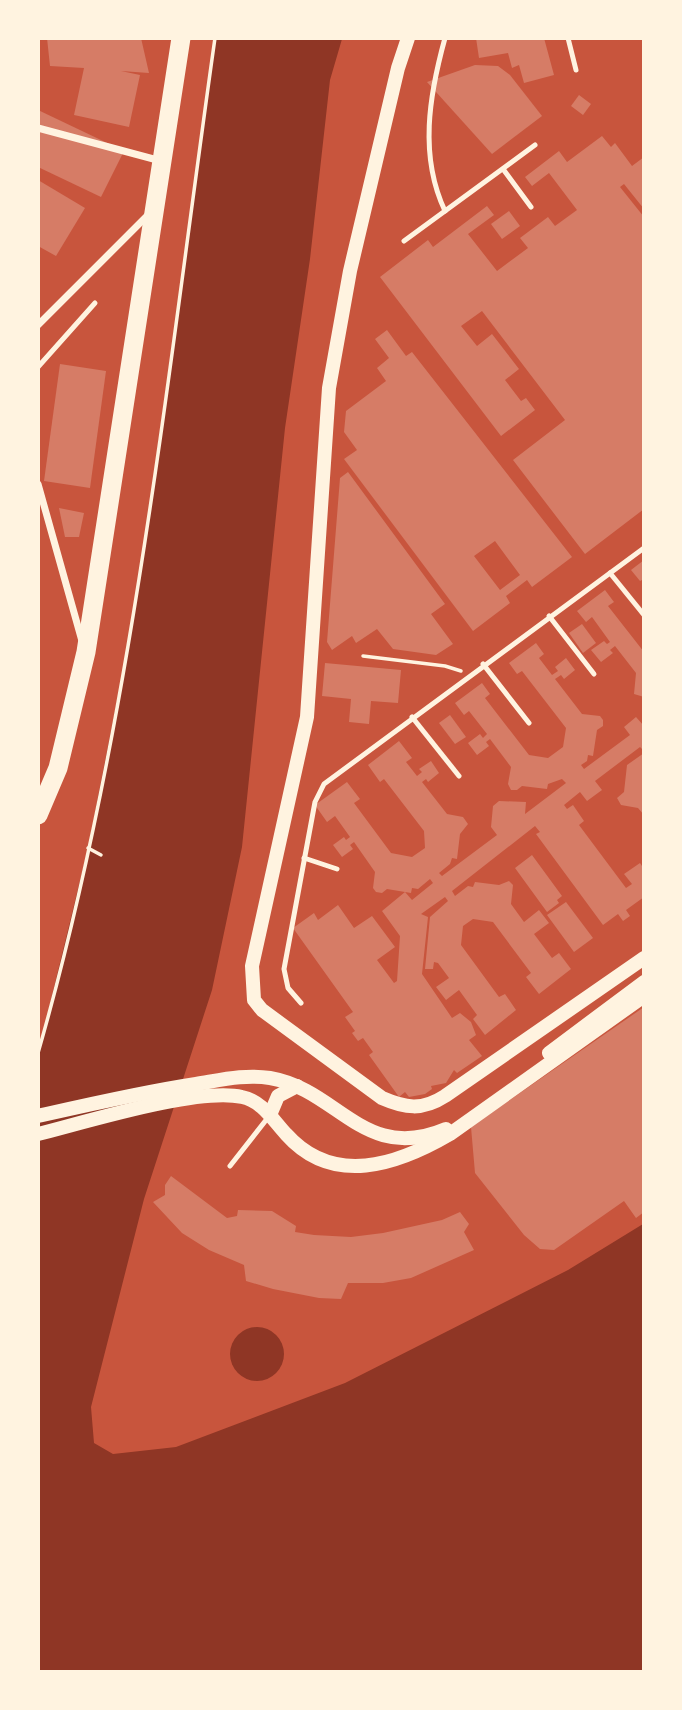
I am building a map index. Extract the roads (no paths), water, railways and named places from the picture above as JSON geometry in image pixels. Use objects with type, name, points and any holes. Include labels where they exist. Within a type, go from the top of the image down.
[{"type":"highway","points":[[38,815],[58,768],[86,652],[181,38]]},
{"type":"main road","points":[[408,38],[398,68],[350,271],[328,388],[307,717],[251,966],[254,1000],[262,1010],[382,1098],[401,1106],[419,1108],[445,1096],[643,958]]},
{"type":"main road","points":[[38,1134],[165,1103],[254,1076],[297,1086],[354,1124],[384,1136],[416,1138],[447,1128],[643,982]]},
{"type":"main road","points":[[38,1116],[212,1088],[248,1098],[270,1115],[293,1142],[316,1158],[345,1167],[374,1166],[420,1150],[450,1134],[643,996]]},
{"type":"main road","points":[[270,1115],[278,1096],[297,1086]]},
{"type":"main road","points":[[374,1166],[386,1154],[384,1136]]},
{"type":"street","points":[[38,128],[161,161]]},
{"type":"street","points":[[38,325],[153,211]]},
{"type":"street","points":[[38,484],[56,542],[73,616],[86,652]]},
{"type":"lane","points":[[444,38],[433,87],[428,140],[432,177],[445,211]]},
{"type":"lane","points":[[568,38],[576,70]]},
{"type":"lane","points":[[404,241],[535,145]]},
{"type":"lane","points":[[503,169],[531,207]]},
{"type":"lane","points":[[38,367],[95,303]]},
{"type":"lane","points":[[301,1003],[288,988],[284,969],[315,802],[324,783],[643,548]]},
{"type":"lane","points":[[610,573],[643,615]]},
{"type":"lane","points":[[549,616],[594,674]]},
{"type":"lane","points":[[483,664],[528,723]]},
{"type":"lane","points":[[412,717],[459,776]]},
{"type":"lane","points":[[304,858],[337,869]]},
{"type":"lane","points":[[230,1166],[270,1115]]}]
